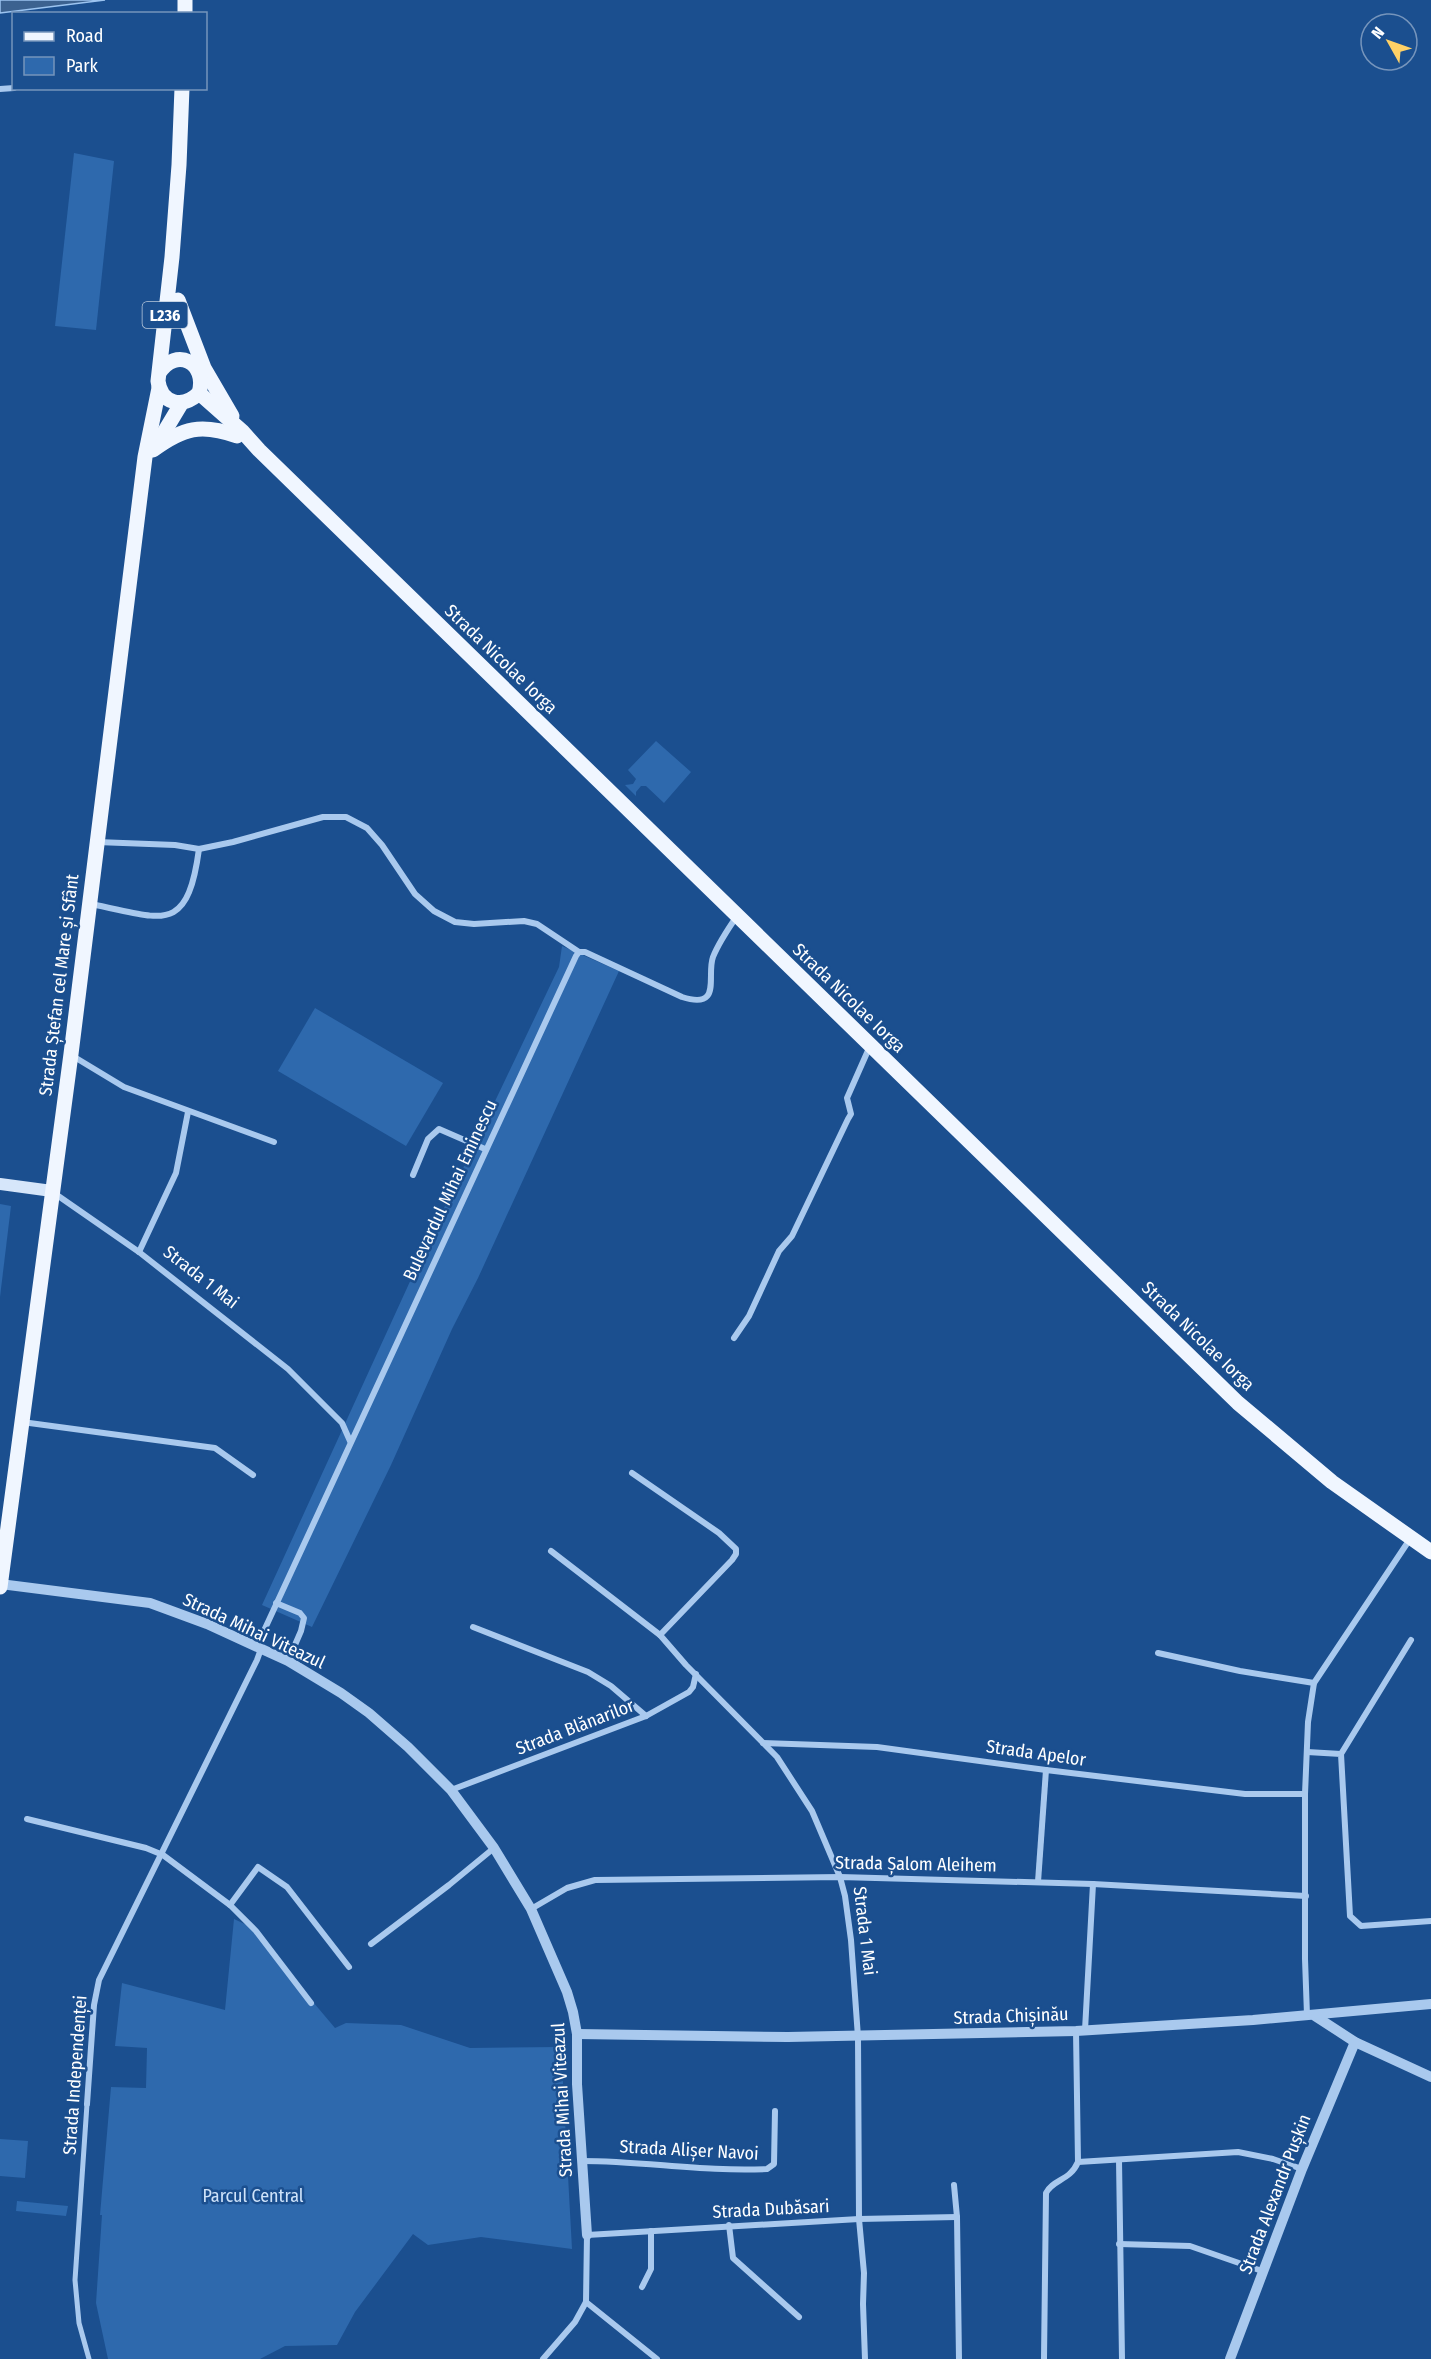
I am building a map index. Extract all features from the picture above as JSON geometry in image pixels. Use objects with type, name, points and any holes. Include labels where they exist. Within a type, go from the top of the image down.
[{"type":"main road","name":"Strada Ștefan cel Mare și Sfânt","points":[[0,1585],[71,1054],[96,842],[159,381],[172,257],[182,90]]},
{"type":"main road","name":"L236","points":[[172,257],[178,300],[195,366],[202,378],[191,398]]},
{"type":"main road","points":[[178,300],[204,368],[239,434]]},
{"type":"main road","points":[[191,398],[172,402],[164,397],[159,381],[163,367],[175,360],[182,360],[195,366]]},
{"type":"main road","points":[[149,453],[191,398]]},
{"type":"main road","name":"Strada Nicolae Iorga","points":[[191,398],[259,450],[1239,1403],[1332,1482],[1431,1552]]},
{"type":"main road","points":[[149,453],[170,437],[192,429],[212,428],[239,434]]},
{"type":"main road","name":"Strada 1 Mai","points":[[0,1184],[52,1191]]},
{"type":"street","points":[[96,842],[175,845],[199,849],[323,817],[346,817],[367,828],[382,844],[415,894],[434,911],[455,922],[474,924],[524,921],[537,924],[579,952],[585,952],[682,997],[692,999],[703,998],[709,993],[712,985],[712,959],[737,915]]},
{"type":"street","points":[[89,904],[144,914],[165,916],[175,913],[186,900],[195,880],[199,849]]},
{"type":"street","name":"Bulevardul Mihai Eminescu","points":[[261,1649],[262,1635],[276,1603],[566,974],[579,952]]},
{"type":"street","points":[[735,1338],[749,1316],[780,1251],[792,1236],[848,1119],[850,1114],[847,1098],[870,1046]]},
{"type":"street","points":[[71,1054],[124,1087],[274,1142]]},
{"type":"street","points":[[139,1252],[176,1173],[188,1112]]},
{"type":"street","points":[[413,1175],[428,1139],[439,1129],[485,1149]]},
{"type":"street","name":"Strada 1 Mai","points":[[52,1191],[139,1252],[288,1369],[342,1424],[351,1441]]},
{"type":"street","points":[[22,1422],[215,1448],[253,1475]]},
{"type":"street","points":[[632,1473],[719,1533],[736,1549],[732,1560],[660,1635]]},
{"type":"street","points":[[1410,1539],[1314,1683],[1305,1794],[1305,1959],[1311,2016],[1355,2042],[1431,2077]]},
{"type":"street","name":"Strada 1 Mai","points":[[551,1551],[660,1635],[777,1757],[812,1811],[840,1877],[851,1940],[858,2037],[859,2219],[864,2273],[865,2359]]},
{"type":"street","name":"Strada Mihai Viteazul","points":[[0,1585],[150,1603],[198,1621],[288,1661],[332,1687],[369,1713],[408,1747],[451,1790],[494,1848],[531,1909],[567,1992],[573,2012],[577,2034],[587,2235],[586,2302]]},
{"type":"street","points":[[276,1603],[304,1618],[302,1631],[288,1661]]},
{"type":"street","points":[[473,1627],[588,1672],[611,1686],[646,1716]]},
{"type":"street","points":[[1411,1640],[1341,1754],[1350,1916],[1361,1926],[1431,1921]]},
{"type":"street","name":"Strada Independenței","points":[[89,2359],[79,2323],[75,2280],[96,1990],[108,1960],[163,1855],[261,1649]]},
{"type":"street","points":[[1158,1653],[1240,1671],[1314,1683]]},
{"type":"street","name":"Strada Blănarilor","points":[[451,1790],[646,1716],[688,1692],[693,1687],[696,1674]]},
{"type":"street","name":"Strada Apelor","points":[[763,1743],[878,1747],[1245,1794],[1305,1794]]},
{"type":"street","points":[[1307,1752],[1341,1754]]},
{"type":"street","points":[[1038,1882],[1046,1770]]},
{"type":"street","points":[[27,1819],[146,1848],[163,1855],[230,1905],[256,1931],[311,2003]]},
{"type":"street","points":[[370,1944],[494,1848]]},
{"type":"street","points":[[230,1905],[258,1867],[287,1887],[349,1967]]},
{"type":"street","name":"Strada Șalom Aleihem","points":[[531,1909],[567,1888],[595,1880],[840,1877],[1093,1884],[1306,1896]]},
{"type":"street","points":[[1044,2359],[1045,2199],[1049,2188],[1064,2180],[1078,2162],[1080,2030],[1093,1884]]},
{"type":"street","name":"Strada Chișinău","points":[[577,2034],[858,2037],[1080,2030],[1311,2016],[1431,2004]]},
{"type":"street","name":"Strada Alexandr Pușkin","points":[[1230,2359],[1302,2169],[1355,2042]]},
{"type":"street","name":"Strada Alișer Navoi","points":[[582,2162],[616,2161],[662,2167],[767,2169],[774,2164],[776,2111]]},
{"type":"street","points":[[1078,2162],[1238,2152],[1265,2157],[1302,2169]]},
{"type":"street","points":[[1119,2160],[1122,2359]]},
{"type":"street","points":[[954,2185],[957,2217],[959,2359]]},
{"type":"street","name":"Strada Dubăsari","points":[[587,2235],[729,2225],[957,2217]]},
{"type":"street","points":[[729,2225],[733,2258],[799,2317]]},
{"type":"street","points":[[642,2287],[651,2269],[651,2230]]},
{"type":"street","points":[[1119,2244],[1190,2246],[1262,2271]]},
{"type":"street","points":[[543,2359],[575,2322],[586,2302],[657,2359]]},
{"type":"green space","points":[[74,153],[114,161],[96,330],[55,326]]},
{"type":"green space","points":[[656,741],[691,772],[664,803],[646,786],[641,786],[636,796],[625,785],[633,784],[636,779],[628,770]]},
{"type":"green space","points":[[562,946],[619,971],[391,1465],[312,1627],[262,1605],[434,1229],[559,967]]},
{"type":"green space","points":[[315,1008],[443,1083],[406,1146],[278,1071]]},
{"type":"green space","points":[[0,1204],[11,1206],[0,1297]]},
{"type":"green space","name":"Parcul Central","points":[[234,1919],[249,1926],[335,2028],[346,2023],[401,2025],[470,2048],[561,2047],[572,2249],[481,2237],[428,2245],[413,2234],[355,2312],[337,2345],[285,2346],[260,2359],[108,2359],[96,2303],[102,2215],[100,2215],[111,2087],[146,2088],[147,2048],[115,2046],[122,1983],[225,2010]]},
{"type":"green space","points":[[0,2139],[28,2141],[25,2178],[0,2176]]},
{"type":"green space","points":[[17,2201],[68,2206],[66,2216],[16,2211]]},
{"type":"shaded area","points":[[0,0],[105,0],[0,13]]}]
